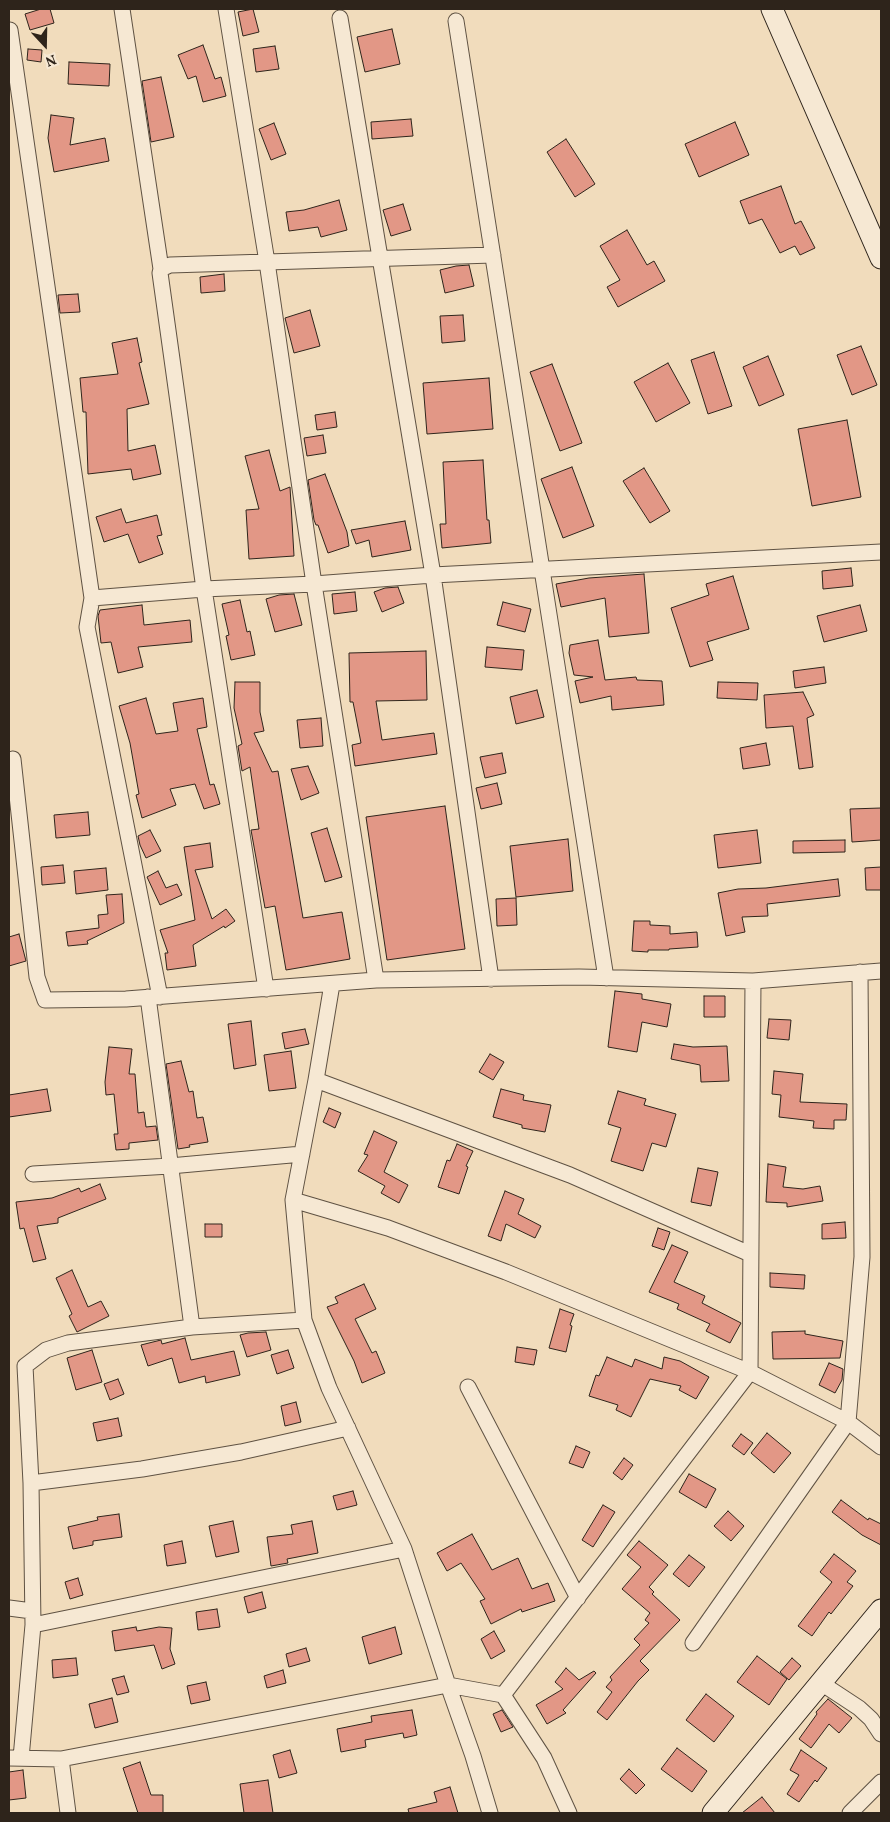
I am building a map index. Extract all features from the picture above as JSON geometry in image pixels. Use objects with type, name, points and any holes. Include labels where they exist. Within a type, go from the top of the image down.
[{"type":"main road","points":[[772,9],[881,258]]},
{"type":"main road","points":[[713,1813],[881,1610]]},
{"type":"street","points":[[122,9],[161,269],[160,273],[204,589],[266,988]]},
{"type":"street","points":[[226,9],[267,262],[314,584],[376,980]]},
{"type":"street","points":[[340,18],[433,575],[491,979]]},
{"type":"street","points":[[456,21],[606,978]]},
{"type":"street","points":[[10,30],[92,598],[87,627],[154,997],[170,1166],[192,1327]]},
{"type":"street","points":[[161,269],[170,265],[493,255]]},
{"type":"street","points":[[92,598],[433,575],[881,552]]},
{"type":"street","points":[[13,759],[37,977],[45,1000],[154,997],[376,980],[606,978],[753,981],[881,971]]},
{"type":"street","points":[[693,1644],[848,1422],[862,1257],[860,972]]},
{"type":"street","points":[[504,1695],[750,1372],[753,981]]},
{"type":"street","points":[[332,984],[293,1200],[304,1320],[329,1388],[404,1549],[490,1813]]},
{"type":"street","points":[[316,1080],[570,1175],[750,1254]]},
{"type":"street","points":[[32,1174],[170,1166],[302,1154]]},
{"type":"street","points":[[293,1200],[388,1228],[506,1272],[750,1372],[848,1422],[881,1448]]},
{"type":"street","points":[[304,1320],[192,1327],[68,1344],[46,1350],[26,1366],[31,1483],[33,1618],[15,1758],[61,1759],[448,1685],[504,1695],[544,1758],[569,1813]]},
{"type":"street","points":[[468,1387],[578,1598]]},
{"type":"street","points":[[31,1483],[142,1469],[241,1452],[348,1428]]},
{"type":"street","points":[[9,1608],[33,1618],[404,1549]]},
{"type":"street","points":[[820,1683],[859,1708],[881,1734]]},
{"type":"street","points":[[61,1759],[68,1813]]},
{"type":"street","points":[[850,1813],[881,1782]]},
{"type":"building","points":[[41,9],[50,9],[54,23],[30,30],[25,14]]},
{"type":"building","points":[[253,9],[259,32],[243,36],[238,12]]},
{"type":"building","points":[[392,29],[400,64],[365,72],[357,37]]},
{"type":"building","points":[[203,45],[215,79],[221,77],[226,96],[203,102],[196,76],[188,79],[178,55]]},
{"type":"building","points":[[275,46],[279,69],[256,72],[253,49]]},
{"type":"building","points":[[28,49],[42,50],[41,62],[27,60]]},
{"type":"building","points":[[69,62],[110,64],[109,86],[68,84]]},
{"type":"building","points":[[161,77],[174,137],[151,142],[142,81]]},
{"type":"building","points":[[51,115],[74,118],[70,145],[105,138],[109,161],[54,172],[48,138]]},
{"type":"building","points":[[411,119],[413,136],[372,139],[371,122]]},
{"type":"building","points":[[735,122],[749,155],[699,177],[685,144]]},
{"type":"building","points":[[274,123],[286,154],[271,160],[259,129]]},
{"type":"building","points":[[566,139],[595,184],[575,197],[547,152]]},
{"type":"building","points":[[781,186],[795,224],[801,221],[815,248],[800,255],[795,246],[780,253],[762,219],[749,224],[740,201]]},
{"type":"building","points":[[339,200],[347,230],[321,237],[318,227],[289,231],[286,212],[304,210]]},
{"type":"building","points":[[403,204],[411,230],[391,236],[383,210]]},
{"type":"building","points":[[627,230],[647,265],[654,261],[665,281],[618,307],[607,287],[620,280],[600,246]]},
{"type":"building","points":[[469,265],[474,286],[445,293],[440,270]]},
{"type":"building","points":[[224,274],[225,291],[201,293],[200,277]]},
{"type":"building","points":[[78,294],[80,312],[60,313],[58,295]]},
{"type":"building","points":[[310,310],[320,346],[294,353],[285,318]]},
{"type":"building","points":[[463,315],[465,341],[442,343],[440,316]]},
{"type":"building","points":[[137,338],[142,362],[139,363],[149,404],[127,409],[128,451],[155,445],[161,474],[133,480],[131,469],[88,474],[86,412],[83,412],[80,378],[118,374],[112,343]]},
{"type":"building","points":[[861,346],[877,385],[852,395],[837,355]]},
{"type":"building","points":[[714,352],[732,406],[708,414],[691,360]]},
{"type":"building","points":[[768,356],[784,395],[759,406],[743,367]]},
{"type":"building","points":[[668,363],[690,403],[656,422],[634,382]]},
{"type":"building","points":[[552,364],[582,443],[560,451],[530,372]]},
{"type":"building","points":[[489,378],[493,429],[427,434],[423,383]]},
{"type":"building","points":[[335,412],[337,427],[317,430],[315,415]]},
{"type":"building","points":[[847,420],[861,497],[812,506],[798,429]]},
{"type":"building","points":[[323,435],[326,453],[307,456],[304,438]]},
{"type":"building","points":[[269,450],[280,491],[290,487],[294,556],[249,559],[246,510],[259,509],[245,456]]},
{"type":"building","points":[[483,460],[487,520],[489,520],[491,543],[442,548],[440,524],[446,524],[443,462]]},
{"type":"building","points":[[572,467],[594,526],[563,538],[541,479]]},
{"type":"building","points":[[644,468],[670,511],[650,523],[623,481]]},
{"type":"building","points":[[325,474],[347,532],[349,546],[328,553],[318,525],[316,525],[314,520],[308,480]]},
{"type":"building","points":[[121,509],[126,523],[157,515],[162,535],[157,536],[163,554],[139,563],[128,534],[104,542],[96,517]]},
{"type":"building","points":[[405,521],[411,550],[372,557],[369,540],[356,544],[351,530]]},
{"type":"building","points":[[851,568],[853,586],[823,589],[822,571]]},
{"type":"building","points":[[644,574],[649,633],[609,637],[605,598],[561,607],[556,584],[589,578]]},
{"type":"building","points":[[733,576],[749,629],[707,642],[713,660],[690,667],[671,608],[709,595],[706,584]]},
{"type":"building","points":[[398,587],[404,603],[382,612],[374,592],[385,588]]},
{"type":"building","points":[[355,592],[357,611],[334,614],[332,594]]},
{"type":"building","points":[[294,594],[302,625],[275,632],[266,599],[279,595]]},
{"type":"building","points":[[240,600],[247,632],[250,631],[255,655],[231,660],[226,636],[229,635],[222,604]]},
{"type":"building","points":[[503,602],[531,609],[525,632],[497,625]]},
{"type":"building","points":[[142,605],[144,625],[190,620],[192,642],[138,647],[143,667],[118,673],[111,642],[101,643],[98,616],[100,610]]},
{"type":"building","points":[[860,605],[867,631],[824,642],[817,616]]},
{"type":"building","points":[[598,640],[605,680],[636,677],[637,680],[662,681],[664,705],[612,710],[611,696],[580,703],[575,681],[593,677],[574,675],[569,653],[570,645]]},
{"type":"building","points":[[487,647],[524,650],[522,670],[485,667]]},
{"type":"building","points":[[426,651],[427,700],[376,701],[382,740],[434,733],[437,754],[355,766],[352,745],[361,743],[353,702],[350,702],[349,653]]},
{"type":"building","points":[[824,667],[826,683],[795,688],[793,671]]},
{"type":"building","points":[[235,682],[260,682],[260,712],[264,731],[254,733],[272,772],[278,771],[303,918],[342,912],[350,959],[286,970],[275,906],[265,908],[251,830],[259,829],[250,767],[242,771],[238,746],[242,744],[234,708]]},
{"type":"building","points":[[718,682],[758,683],[757,700],[717,698]]},
{"type":"building","points":[[537,690],[544,717],[516,724],[510,697]]},
{"type":"building","points":[[803,692],[814,715],[807,718],[813,767],[799,769],[793,726],[766,728],[764,695]]},
{"type":"building","points":[[146,698],[156,734],[178,731],[173,703],[203,698],[207,727],[197,729],[210,785],[214,784],[220,804],[204,809],[195,784],[170,789],[176,805],[142,818],[136,795],[139,794],[130,743],[119,706]]},
{"type":"building","points":[[321,718],[323,746],[300,748],[297,720]]},
{"type":"building","points":[[766,743],[770,765],[743,769],[740,748]]},
{"type":"building","points":[[502,753],[506,773],[485,778],[480,757]]},
{"type":"building","points":[[308,766],[319,793],[301,800],[291,769]]},
{"type":"building","points":[[497,783],[502,804],[481,809],[476,788]]},
{"type":"building","points":[[445,806],[465,949],[387,960],[366,817]]},
{"type":"building","points":[[881,808],[881,840],[852,842],[850,809]]},
{"type":"building","points":[[88,812],[90,835],[56,838],[54,815]]},
{"type":"building","points":[[327,828],[342,877],[325,882],[311,833]]},
{"type":"building","points":[[150,830],[161,851],[146,858],[138,836]]},
{"type":"building","points":[[757,830],[761,863],[718,868],[714,835]]},
{"type":"building","points":[[568,839],[573,891],[516,897],[510,846]]},
{"type":"building","points":[[845,840],[845,852],[793,853],[793,841]]},
{"type":"building","points":[[210,843],[213,867],[195,870],[212,919],[226,909],[235,921],[193,945],[196,966],[167,970],[165,953],[168,953],[160,930],[195,920],[184,847]]},
{"type":"building","points":[[63,865],[65,883],[42,885],[41,867]]},
{"type":"building","points":[[881,867],[881,890],[866,890],[865,868]]},
{"type":"building","points":[[106,868],[108,890],[76,894],[74,871]]},
{"type":"building","points":[[158,871],[166,888],[177,884],[182,895],[160,905],[147,877]]},
{"type":"building","points":[[838,879],[840,896],[767,904],[768,916],[742,917],[745,932],[726,936],[718,893],[738,889],[766,888]]},
{"type":"building","points":[[122,894],[124,923],[87,941],[88,944],[68,946],[66,932],[99,928],[98,915],[108,914],[106,895]]},
{"type":"building","points":[[516,898],[517,925],[497,926],[496,899]]},
{"type":"building","points":[[634,921],[650,921],[650,925],[670,926],[670,934],[697,932],[698,947],[648,950],[648,952],[632,951]]},
{"type":"building","points":[[19,934],[26,961],[9,966],[9,937]]},
{"type":"building","points":[[615,991],[642,994],[642,999],[671,1004],[667,1027],[642,1022],[637,1052],[608,1047]]},
{"type":"building","points":[[704,996],[725,996],[725,1017],[704,1017]]},
{"type":"building","points":[[769,1019],[791,1020],[789,1040],[767,1038]]},
{"type":"building","points":[[251,1021],[256,1065],[234,1069],[228,1024]]},
{"type":"building","points":[[305,1029],[309,1044],[285,1049],[282,1033]]},
{"type":"building","points":[[674,1044],[693,1047],[727,1046],[729,1081],[701,1082],[700,1065],[671,1059]]},
{"type":"building","points":[[109,1047],[132,1049],[129,1074],[135,1074],[138,1113],[144,1112],[146,1127],[156,1126],[158,1140],[129,1143],[129,1149],[116,1150],[114,1134],[118,1134],[114,1094],[106,1095],[105,1082]]},
{"type":"building","points":[[291,1051],[296,1088],[269,1091],[264,1055]]},
{"type":"building","points":[[490,1054],[504,1062],[493,1080],[479,1072]]},
{"type":"building","points":[[181,1061],[189,1092],[193,1091],[197,1118],[203,1117],[208,1142],[178,1149],[166,1064]]},
{"type":"building","points":[[774,1071],[803,1074],[800,1102],[847,1104],[846,1120],[834,1120],[834,1129],[813,1128],[814,1121],[779,1117],[781,1095],[772,1094]]},
{"type":"building","points":[[47,1089],[51,1111],[9,1117],[9,1095]]},
{"type":"building","points":[[501,1089],[524,1095],[523,1100],[551,1105],[545,1132],[522,1128],[522,1125],[493,1117]]},
{"type":"building","points":[[618,1091],[646,1099],[644,1105],[676,1114],[666,1147],[652,1143],[643,1171],[611,1161],[621,1128],[608,1124]]},
{"type":"building","points":[[329,1108],[341,1113],[335,1128],[323,1122]]},
{"type":"building","points":[[374,1131],[397,1142],[384,1172],[408,1185],[399,1203],[381,1193],[385,1186],[358,1171],[368,1155],[364,1154]]},
{"type":"building","points":[[457,1144],[473,1151],[466,1166],[468,1167],[459,1194],[438,1187],[447,1160],[450,1161]]},
{"type":"building","points":[[768,1164],[786,1167],[783,1187],[803,1189],[820,1186],[823,1201],[787,1207],[787,1203],[766,1202]]},
{"type":"building","points":[[698,1168],[718,1172],[711,1206],[691,1202]]},
{"type":"building","points":[[100,1184],[106,1199],[58,1218],[58,1223],[37,1226],[46,1259],[33,1262],[24,1228],[20,1229],[16,1202],[52,1198],[79,1188],[81,1192]]},
{"type":"building","points":[[505,1191],[524,1199],[518,1214],[541,1226],[535,1238],[506,1224],[501,1241],[488,1236]]},
{"type":"building","points":[[845,1222],[846,1238],[822,1239],[822,1224]]},
{"type":"building","points":[[205,1224],[222,1224],[222,1237],[205,1237]]},
{"type":"building","points":[[658,1228],[670,1232],[664,1250],[652,1246]]},
{"type":"building","points":[[672,1245],[688,1252],[674,1282],[705,1296],[702,1303],[741,1323],[730,1343],[706,1331],[710,1324],[677,1309],[679,1304],[649,1292]]},
{"type":"building","points":[[72,1270],[88,1307],[101,1301],[109,1316],[77,1332],[69,1316],[72,1314],[56,1278]]},
{"type":"building","points":[[770,1273],[805,1275],[804,1289],[770,1287]]},
{"type":"building","points":[[364,1284],[376,1309],[355,1319],[372,1353],[376,1351],[385,1373],[362,1383],[354,1361],[327,1307],[338,1303],[335,1297]]},
{"type":"building","points":[[560,1309],[574,1314],[570,1325],[572,1326],[566,1352],[549,1348]]},
{"type":"building","points":[[805,1331],[805,1334],[843,1341],[840,1358],[773,1359],[772,1332]]},
{"type":"building","points":[[266,1332],[271,1350],[247,1357],[240,1335]]},
{"type":"building","points":[[185,1338],[191,1360],[234,1351],[240,1375],[206,1383],[205,1376],[179,1383],[172,1358],[148,1366],[141,1345],[161,1340],[162,1344]]},
{"type":"building","points":[[517,1347],[537,1350],[534,1365],[515,1362]]},
{"type":"building","points":[[92,1350],[102,1382],[76,1390],[67,1358]]},
{"type":"building","points":[[288,1350],[294,1368],[277,1374],[271,1355]]},
{"type":"building","points":[[607,1357],[632,1367],[635,1359],[662,1369],[664,1357],[680,1361],[709,1377],[696,1399],[679,1390],[681,1386],[650,1379],[631,1417],[616,1410],[618,1405],[589,1396],[596,1375],[599,1376]]},
{"type":"building","points":[[829,1363],[843,1369],[842,1380],[835,1393],[819,1385]]},
{"type":"building","points":[[118,1379],[124,1394],[110,1400],[104,1384]]},
{"type":"building","points":[[296,1402],[301,1422],[285,1426],[281,1406]]},
{"type":"building","points":[[118,1418],[122,1436],[97,1441],[93,1423]]},
{"type":"building","points":[[767,1433],[791,1453],[774,1473],[751,1453]]},
{"type":"building","points":[[741,1434],[753,1443],[744,1455],[732,1446]]},
{"type":"building","points":[[576,1446],[590,1452],[583,1468],[569,1463]]},
{"type":"building","points":[[624,1458],[633,1465],[622,1480],[613,1473]]},
{"type":"building","points":[[689,1474],[716,1489],[706,1508],[679,1492]]},
{"type":"building","points":[[353,1491],[357,1505],[337,1510],[333,1496]]},
{"type":"building","points":[[841,1500],[868,1520],[869,1518],[881,1524],[881,1545],[862,1535],[832,1512]]},
{"type":"building","points":[[603,1505],[615,1512],[593,1547],[582,1540]]},
{"type":"building","points":[[728,1511],[744,1526],[731,1541],[714,1526]]},
{"type":"building","points":[[119,1514],[122,1537],[93,1541],[93,1545],[73,1549],[68,1527],[98,1520],[97,1517]]},
{"type":"building","points":[[233,1521],[239,1552],[216,1557],[209,1526]]},
{"type":"building","points":[[312,1521],[318,1553],[287,1559],[288,1563],[271,1566],[267,1537],[293,1534],[291,1525]]},
{"type":"building","points":[[472,1534],[492,1570],[518,1558],[532,1589],[548,1583],[555,1601],[522,1612],[521,1609],[491,1624],[480,1601],[485,1599],[461,1563],[447,1571],[437,1553]]},
{"type":"building","points":[[182,1541],[186,1563],[167,1566],[164,1545]]},
{"type":"building","points":[[639,1541],[668,1565],[649,1587],[654,1592],[652,1594],[680,1620],[640,1661],[649,1670],[607,1720],[597,1712],[612,1692],[606,1687],[612,1680],[610,1677],[640,1645],[634,1639],[649,1623],[645,1620],[650,1613],[622,1589],[641,1567],[627,1555]]},
{"type":"building","points":[[834,1554],[856,1571],[847,1582],[853,1586],[831,1614],[829,1612],[812,1636],[798,1626],[832,1582],[820,1572]]},
{"type":"building","points":[[689,1555],[705,1567],[689,1587],[673,1574]]},
{"type":"building","points":[[78,1578],[83,1595],[70,1599],[65,1582]]},
{"type":"building","points":[[262,1592],[266,1608],[248,1613],[244,1597]]},
{"type":"building","points":[[217,1609],[220,1627],[198,1630],[196,1612]]},
{"type":"building","points":[[136,1627],[137,1631],[159,1627],[172,1628],[170,1649],[175,1664],[162,1669],[154,1645],[115,1651],[112,1631]]},
{"type":"building","points":[[395,1627],[402,1654],[369,1664],[362,1637]]},
{"type":"building","points":[[494,1631],[505,1651],[491,1659],[481,1639]]},
{"type":"building","points":[[306,1648],[310,1661],[289,1667],[286,1654]]},
{"type":"building","points":[[757,1656],[787,1679],[769,1705],[737,1682]]},
{"type":"building","points":[[76,1658],[78,1675],[53,1678],[52,1660]]},
{"type":"building","points":[[792,1658],[801,1666],[789,1680],[780,1672]]},
{"type":"building","points":[[566,1668],[579,1680],[594,1671],[596,1673],[563,1710],[566,1713],[547,1724],[536,1705],[563,1689],[555,1682]]},
{"type":"building","points":[[283,1670],[286,1683],[267,1688],[264,1676]]},
{"type":"building","points":[[124,1676],[129,1692],[117,1695],[112,1679]]},
{"type":"building","points":[[206,1682],[210,1700],[191,1704],[187,1686]]},
{"type":"building","points":[[706,1694],[734,1716],[714,1742],[686,1720]]},
{"type":"building","points":[[112,1698],[118,1722],[95,1728],[89,1704]]},
{"type":"building","points":[[828,1699],[852,1718],[839,1733],[829,1724],[811,1748],[799,1739],[817,1714],[816,1712]]},
{"type":"building","points":[[412,1710],[417,1735],[404,1738],[403,1733],[365,1740],[366,1747],[341,1752],[337,1729],[372,1722],[371,1716]]},
{"type":"building","points":[[502,1710],[513,1727],[501,1732],[493,1714]]},
{"type":"building","points":[[677,1748],[707,1771],[692,1792],[661,1769]]},
{"type":"building","points":[[290,1750],[297,1773],[279,1778],[273,1755]]},
{"type":"building","points":[[801,1750],[827,1768],[817,1782],[815,1780],[799,1802],[787,1794],[799,1775],[790,1770]]},
{"type":"building","points":[[140,1762],[151,1795],[163,1795],[163,1813],[138,1813],[123,1768]]},
{"type":"building","points":[[629,1769],[645,1785],[636,1794],[620,1779]]},
{"type":"building","points":[[23,1770],[26,1798],[9,1800],[9,1772]]},
{"type":"building","points":[[268,1780],[273,1813],[244,1813],[240,1784]]},
{"type":"building","points":[[450,1787],[458,1813],[409,1813],[408,1809],[437,1802],[434,1792]]},
{"type":"building","points":[[762,1797],[775,1813],[742,1813]]}]
